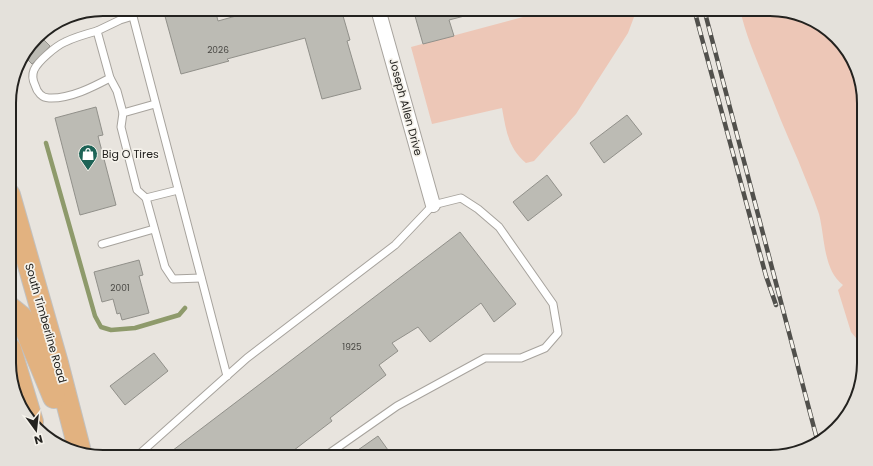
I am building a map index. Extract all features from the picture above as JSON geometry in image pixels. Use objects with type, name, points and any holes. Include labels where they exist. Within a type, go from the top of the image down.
[{"type":"main road","name":"South Timberline Road","points":[[16,220],[57,363],[78,446]]},
{"type":"main road","points":[[16,313],[21,317],[73,444]]},
{"type":"main road","points":[[17,371],[26,404]]},
{"type":"street","name":"Joseph Allen Drive","points":[[380,16],[433,205]]},
{"type":"lane","points":[[110,78],[89,89],[61,97],[48,98],[40,95],[36,88],[33,80],[33,71],[57,46],[97,31],[127,16]]},
{"type":"lane","points":[[133,16],[227,376]]},
{"type":"lane","points":[[97,31],[110,78],[117,91],[123,113],[121,127],[138,190],[146,198],[165,267],[173,279],[201,278]]},
{"type":"lane","points":[[123,113],[156,104]]},
{"type":"lane","points":[[146,198],[178,190]]},
{"type":"lane","points":[[144,450],[247,358],[395,245],[433,205],[462,198],[478,209],[499,227],[553,304],[558,333],[545,348],[521,358],[485,358],[397,406],[334,450]]},
{"type":"lane","points":[[102,244],[154,229]]},
{"type":"shaded area","points":[[527,16],[634,16],[628,33],[576,114],[534,161],[526,163],[515,151],[512,145],[505,124],[502,108],[432,124],[411,47]]},
{"type":"shaded area","points":[[742,16],[782,17],[809,25],[835,46],[845,59],[854,80],[857,103],[857,338],[851,332],[838,290],[843,285],[836,279],[828,262],[819,214],[812,194],[754,53]]},
{"type":"building","points":[[165,16],[217,16],[218,21],[236,16],[343,16],[350,40],[347,41],[361,89],[322,99],[305,38],[227,59],[229,61],[181,74]]},
{"type":"building","points":[[415,16],[464,16],[449,20],[454,36],[423,44]]},
{"type":"building","points":[[44,40],[50,46],[32,64],[28,60],[34,50]]},
{"type":"building","name":"Big O Tires","points":[[96,107],[103,135],[98,136],[116,205],[80,215],[55,118]]},
{"type":"building","points":[[627,115],[642,134],[604,163],[590,143]]},
{"type":"building","points":[[547,175],[562,195],[528,221],[513,202]]},
{"type":"building","points":[[460,232],[516,304],[494,322],[481,303],[430,342],[418,327],[392,343],[398,351],[379,365],[386,375],[330,418],[332,421],[294,450],[173,450]]},
{"type":"building","points":[[139,260],[143,275],[139,276],[149,313],[122,320],[120,313],[117,314],[113,299],[102,302],[94,272]]},
{"type":"building","points":[[154,353],[168,371],[125,405],[110,386]]},
{"type":"building","points":[[378,436],[388,450],[358,450]]},
{"type":"waterway","points":[[46,143],[95,316],[101,327],[111,330],[135,328],[179,315],[185,308]]},
{"type":"railway","points":[[696,16],[766,276],[776,305]]},
{"type":"railway","points":[[706,16],[816,436]]},
{"type":"place","name":"Big O Tires","points":[[88,171]]}]
